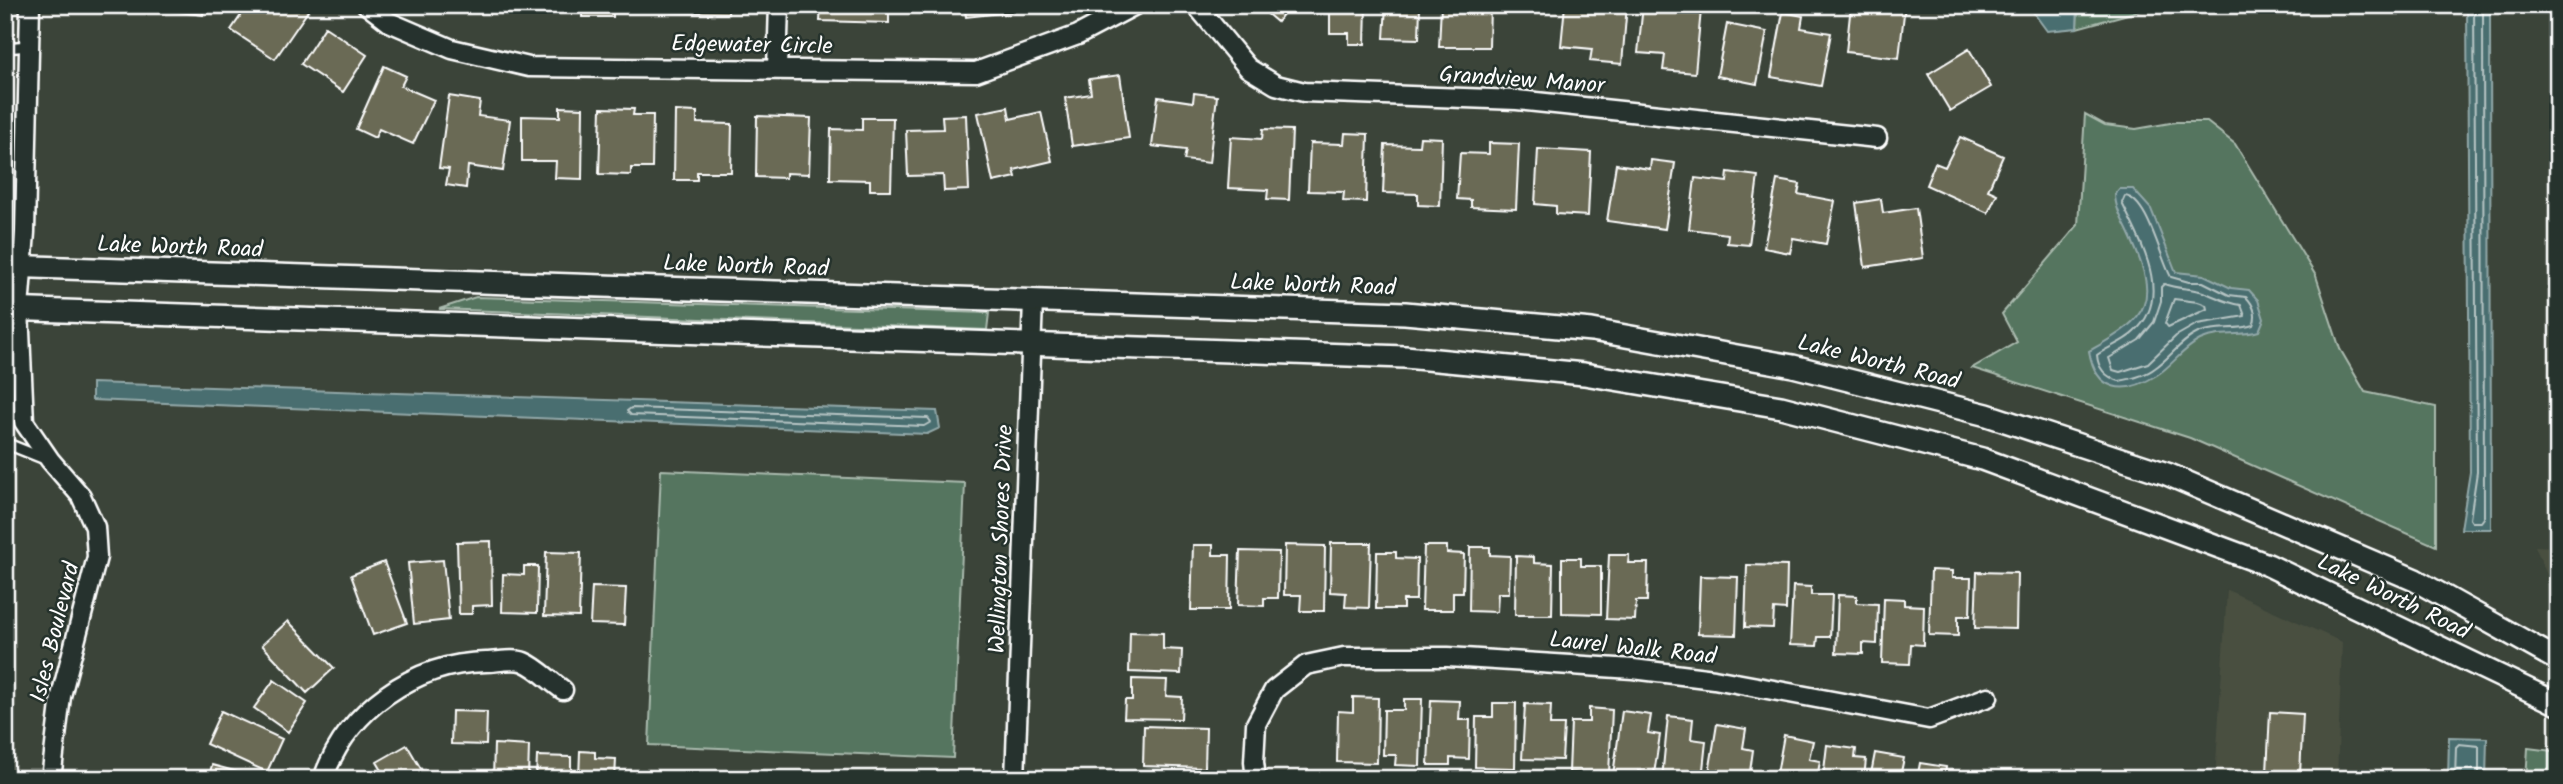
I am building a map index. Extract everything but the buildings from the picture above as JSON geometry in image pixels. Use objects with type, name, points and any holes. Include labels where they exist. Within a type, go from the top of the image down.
[{"type":"street","name":"Isles Boulevard","points":[[30,5],[12,309],[24,422],[50,460],[81,496],[95,527],[97,557],[61,696],[51,779]]},
{"type":"street","name":"Edgewater Circle","points":[[367,5],[389,22],[452,49],[529,67],[976,72],[1078,35],[1135,5]]},
{"type":"street","points":[[777,69],[779,5]]},
{"type":"street","name":"Grandview Manor","points":[[1196,5],[1248,68],[1276,85],[1304,92],[1517,100],[1877,138]]},
{"type":"street","name":"Lake Worth Road","points":[[14,267],[1405,313],[1592,330],[1793,366],[1987,415],[2167,474],[2415,580],[2558,660]]},
{"type":"street","name":"Wellington Shores Drive","points":[[1015,779],[1033,301]]},
{"type":"street","name":"Lake Worth Road","points":[[12,309],[1405,357],[1584,373],[1781,407],[1982,459],[2269,565],[2558,704]]},
{"type":"street","name":"Laurel Walk Road","points":[[1256,779],[1256,723],[1274,690],[1306,665],[1344,657],[1448,657],[1633,669],[1714,679],[1930,719],[1988,697]]},
{"type":"street","points":[[323,779],[340,743],[375,702],[401,684],[433,670],[463,662],[523,661],[563,690]]},
{"type":"lane","points":[[5,48],[29,46]]},
{"type":"lane","points":[[5,443],[50,460]]},
{"type":"shaded area","points":[[2535,546],[2558,547],[2558,599],[2557,599]]},
{"type":"shaded area","points":[[2227,590],[2342,642],[2337,779],[2215,779]]},
{"type":"green space","points":[[2078,5],[2161,5],[2077,28]]},
{"type":"green space","points":[[2085,114],[2105,125],[2136,129],[2176,122],[2207,122],[2235,144],[2316,276],[2340,349],[2365,392],[2436,407],[2436,546],[2190,438],[1972,368],[2017,342],[2002,314],[2078,225]]},
{"type":"green space","points":[[476,297],[989,313],[987,330],[439,309]]},
{"type":"green space","points":[[661,470],[965,483],[953,758],[649,745]]},
{"type":"green space","points":[[2528,748],[2558,754],[2558,779],[2526,779]]},
{"type":"water","points":[[2028,5],[2078,5],[2077,28],[2047,31]]},
{"type":"water","points":[[2467,5],[2490,5],[2491,529],[2461,529],[2470,472]]},
{"type":"water","points":[[2119,189],[2133,189],[2151,209],[2176,272],[2204,275],[2231,288],[2249,290],[2258,300],[2264,319],[2259,331],[2200,340],[2157,375],[2133,386],[2113,386],[2098,375],[2089,351],[2126,328],[2137,317],[2144,305],[2146,291],[2139,257],[2116,204],[2115,194]]},
{"type":"water","points":[[92,383],[937,411],[940,428],[927,434],[92,400]]},
{"type":"water","points":[[2449,737],[2487,738],[2486,779],[2448,779]]}]
